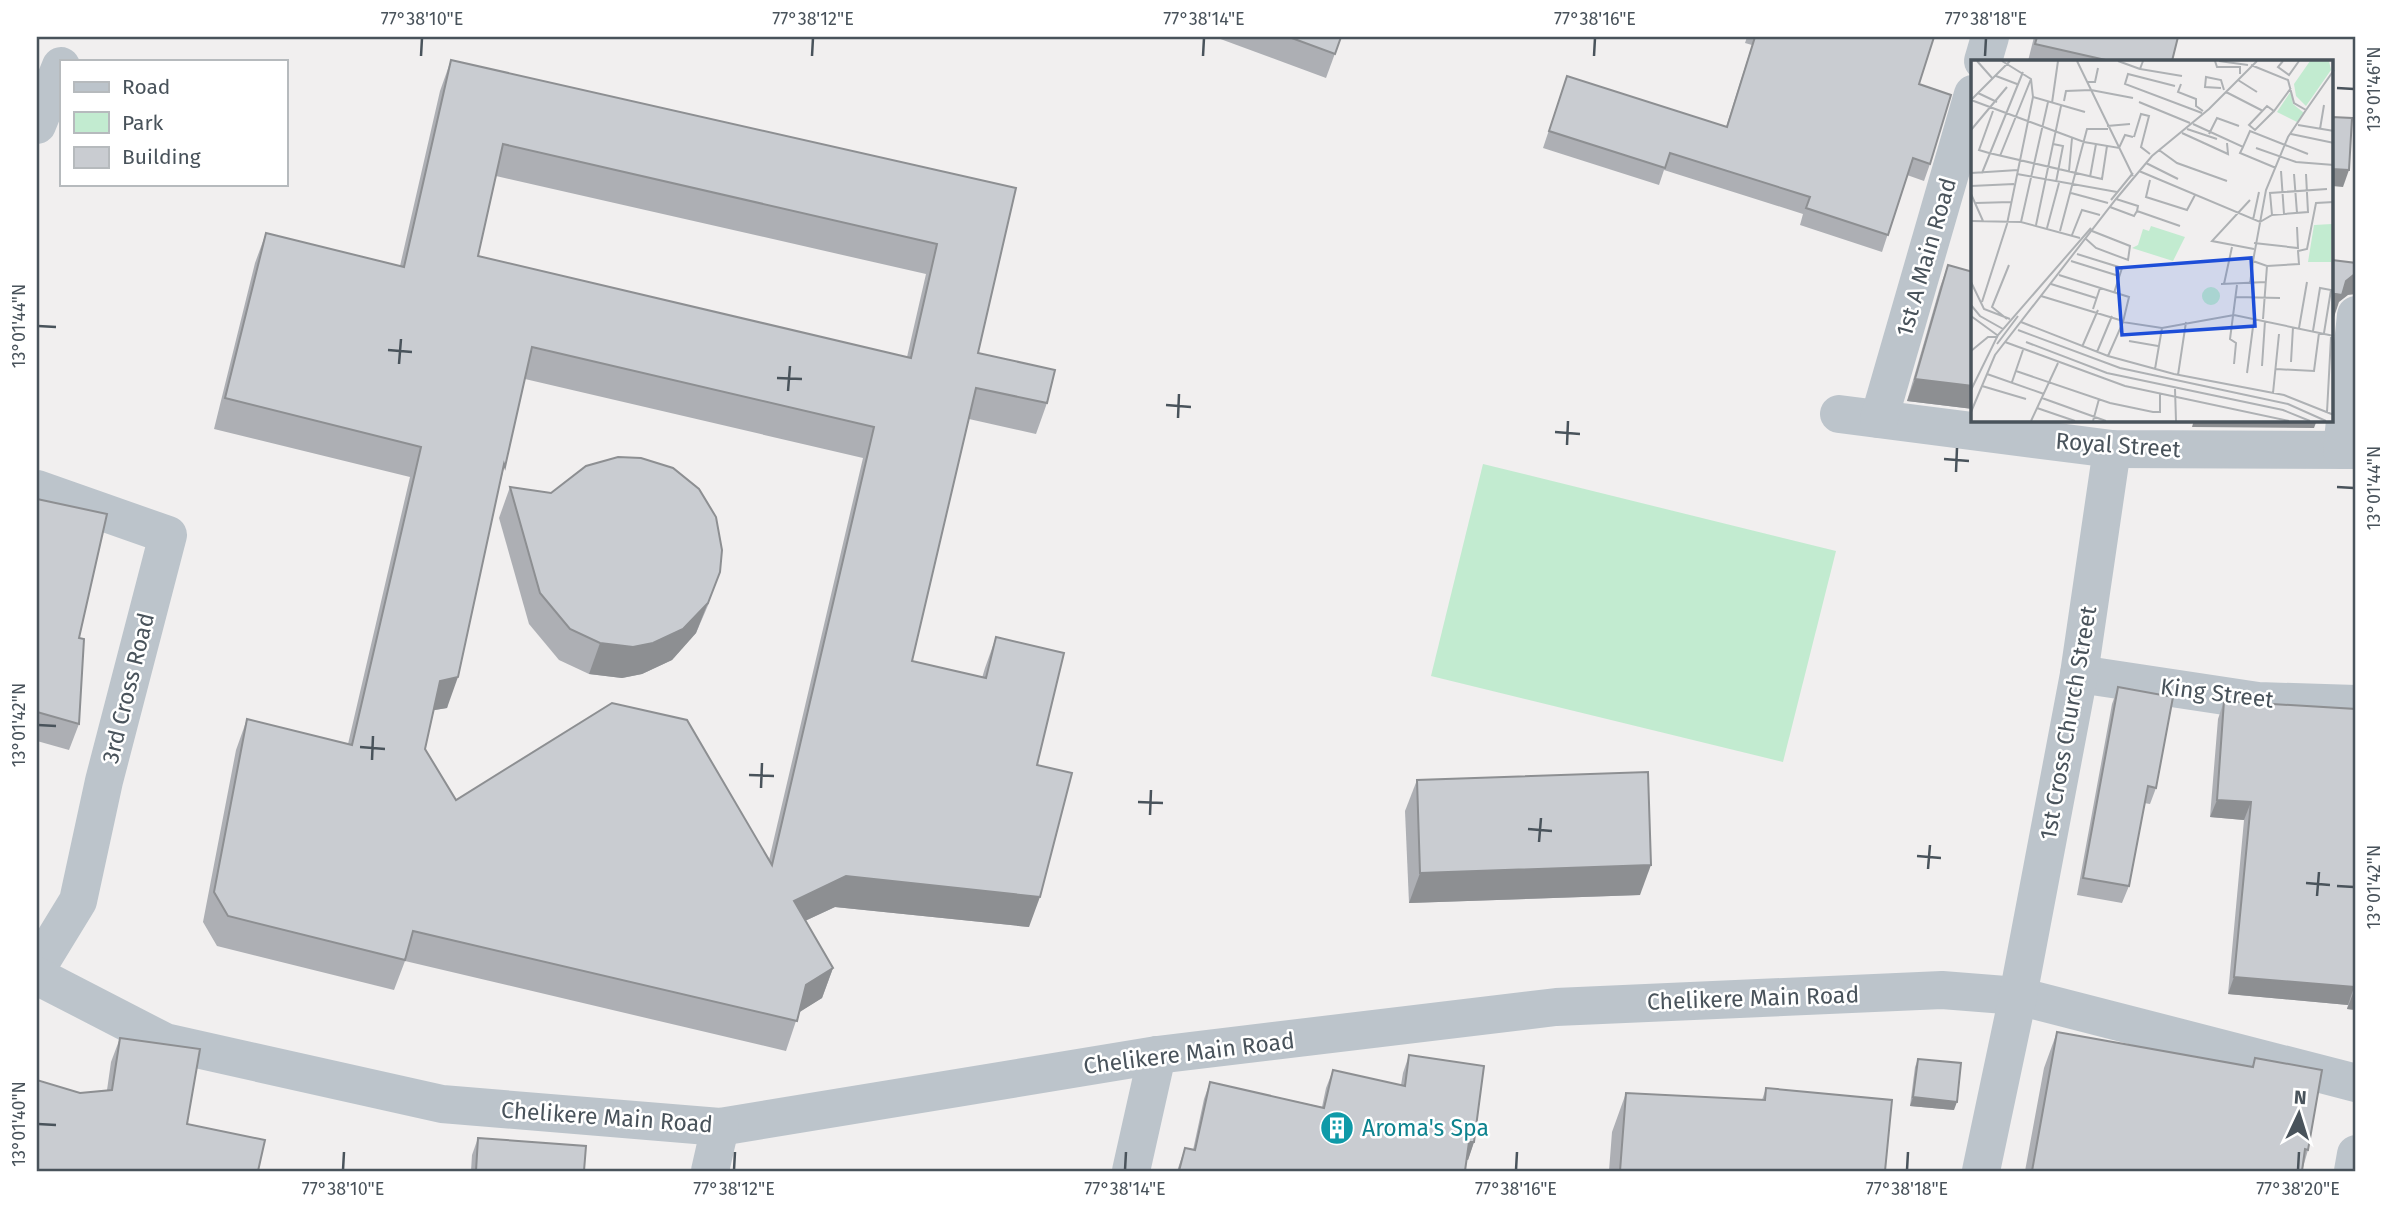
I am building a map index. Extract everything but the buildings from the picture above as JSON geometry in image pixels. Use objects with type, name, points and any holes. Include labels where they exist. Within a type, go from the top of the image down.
[{"type":"street","points":[[63,60],[73,37]]},
{"type":"street","points":[[1983,60],[1990,37]]},
{"type":"street","points":[[37,125],[60,68]]},
{"type":"street","name":"1st A Main Road","points":[[1879,419],[1971,101]]},
{"type":"street","points":[[2349,450],[2356,315]]},
{"type":"street","name":"Royal Street","points":[[1839,414],[2112,449],[2349,450]]},
{"type":"street","name":"1st Cross Church Street","points":[[1981,1171],[2018,996],[2079,674],[2112,449]]},
{"type":"street","name":"3rd Cross Road","points":[[37,489],[168,535],[104,781],[78,901],[38,964]]},
{"type":"street","name":"King Street","points":[[2079,674],[2258,701],[2356,704]]},
{"type":"street","name":"Chelikere Main Road","points":[[38,964],[165,1042],[442,1104],[720,1127],[1157,1055],[1556,1007],[1942,989],[2018,996],[2356,1083]]},
{"type":"street","points":[[1131,1171],[1157,1055]]},
{"type":"street","points":[[710,1171],[720,1127]]},
{"type":"street","points":[[2353,1171],[2356,1154]]},
{"type":"green space","points":[[1483,464],[1836,551],[1783,762],[1431,676]]},
{"type":"place","name":"Aroma's Spa","points":[[1337,1128]]}]
